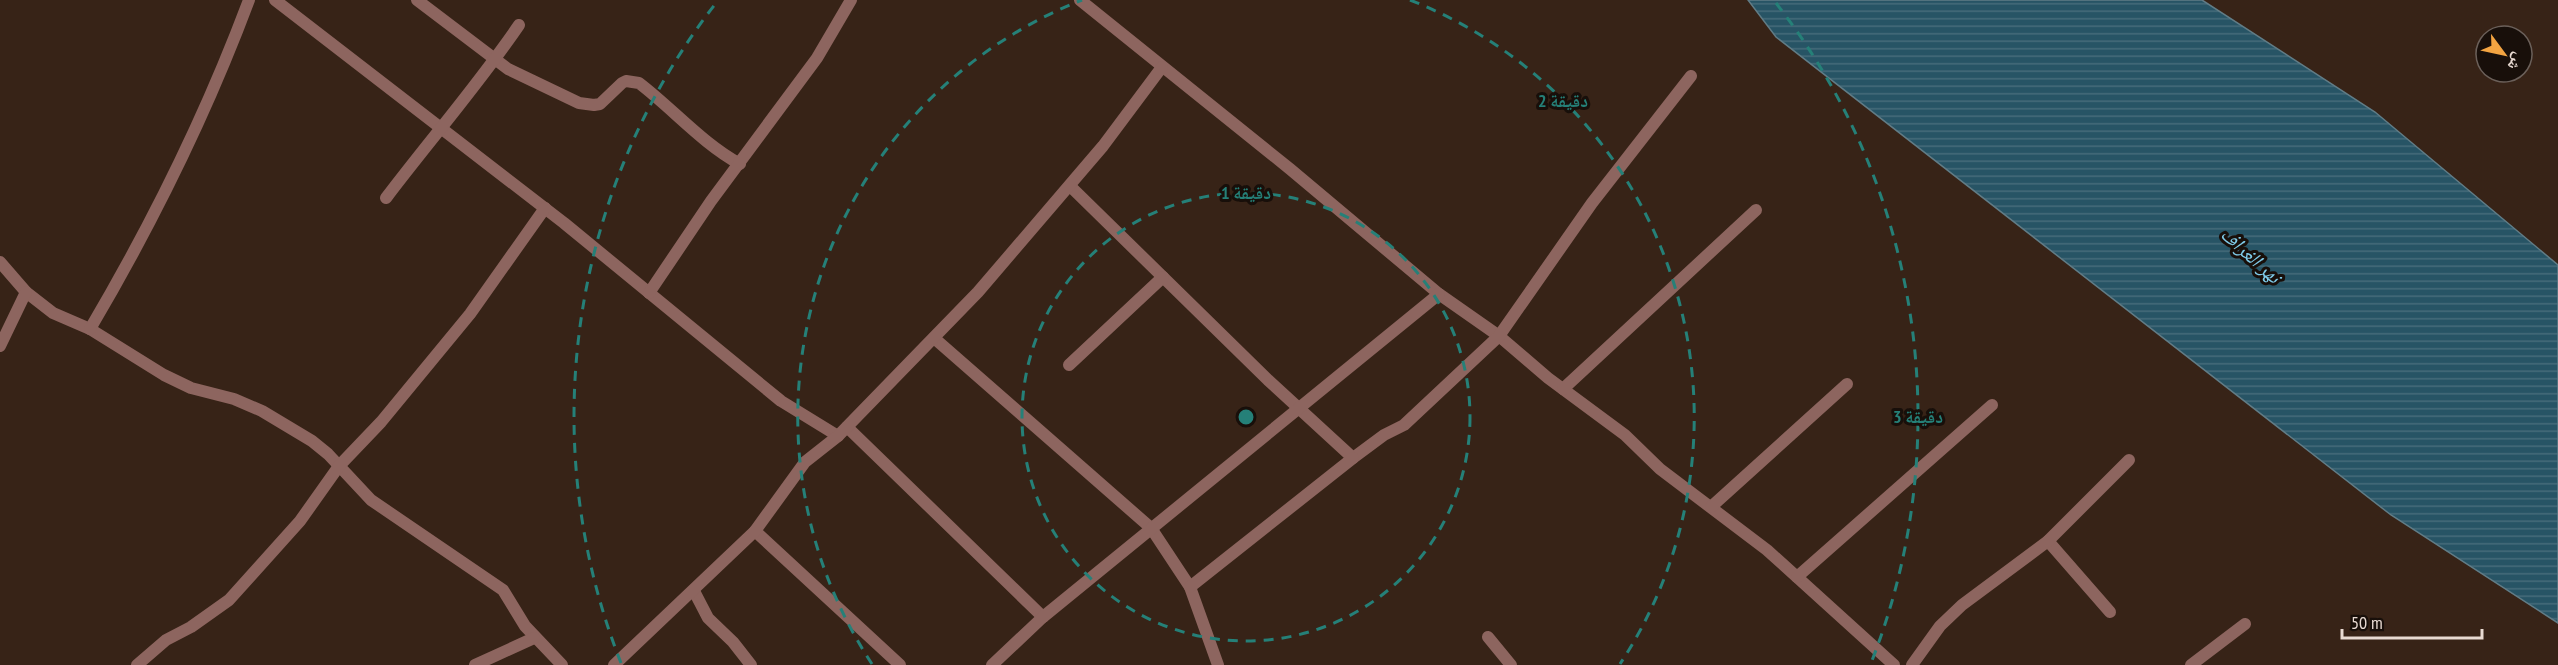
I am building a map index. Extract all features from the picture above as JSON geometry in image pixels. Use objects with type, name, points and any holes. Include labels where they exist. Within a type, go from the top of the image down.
[{"type":"street","points":[[90,329],[166,193],[249,0]]},
{"type":"street","points":[[275,0],[545,208],[781,401],[842,432],[1043,616]]},
{"type":"street","points":[[417,0],[495,60],[525,77],[587,105],[600,104],[626,81],[639,83],[700,133],[714,149],[740,164]]},
{"type":"street","points":[[649,293],[711,201],[817,58],[851,0]]},
{"type":"street","points":[[1080,0],[1290,169],[1439,294],[1499,336],[1563,389],[1625,435],[1660,469],[1767,550],[1894,665]]},
{"type":"street","points":[[386,198],[495,60],[519,25]]},
{"type":"street","points":[[614,665],[694,591],[754,531],[805,462],[842,432],[978,292],[1127,117],[1162,67]]},
{"type":"street","points":[[1190,587],[1353,458],[1384,435],[1404,425],[1499,336],[1592,203],[1691,76]]},
{"type":"street","points":[[1070,186],[1298,408],[1353,458]]},
{"type":"street","points":[[137,665],[166,640],[191,627],[229,600],[300,521],[339,466],[381,422],[463,322],[545,208]]},
{"type":"street","points":[[1563,389],[1756,210]]},
{"type":"street","points":[[0,262],[26,292],[53,313],[90,329],[164,375],[190,388],[234,399],[262,411],[312,441],[370,500],[503,590],[534,638],[562,665]]},
{"type":"street","points":[[1069,365],[1163,277]]},
{"type":"street","points":[[0,346],[26,292]]},
{"type":"street","points":[[992,665],[1043,616],[1439,294]]},
{"type":"street","points":[[934,338],[1151,528],[1190,587],[1218,665]]},
{"type":"street","points":[[1711,507],[1847,384]]},
{"type":"street","points":[[1797,577],[1992,405]]},
{"type":"street","points":[[1912,665],[1940,626],[1962,605],[2048,541],[2128,460]]},
{"type":"street","points":[[754,531],[900,665]]},
{"type":"street","points":[[2048,541],[2110,612]]},
{"type":"street","points":[[694,591],[708,618],[733,642],[751,665]]},
{"type":"street","points":[[2191,665],[2245,624]]},
{"type":"street","points":[[1488,637],[1511,665]]},
{"type":"street","points":[[475,665],[534,638]]},
{"type":"water","name":"نهر الغراف","points":[[1748,0],[2202,0],[2375,112],[2558,265],[2558,623],[2391,515],[1776,37]]}]
